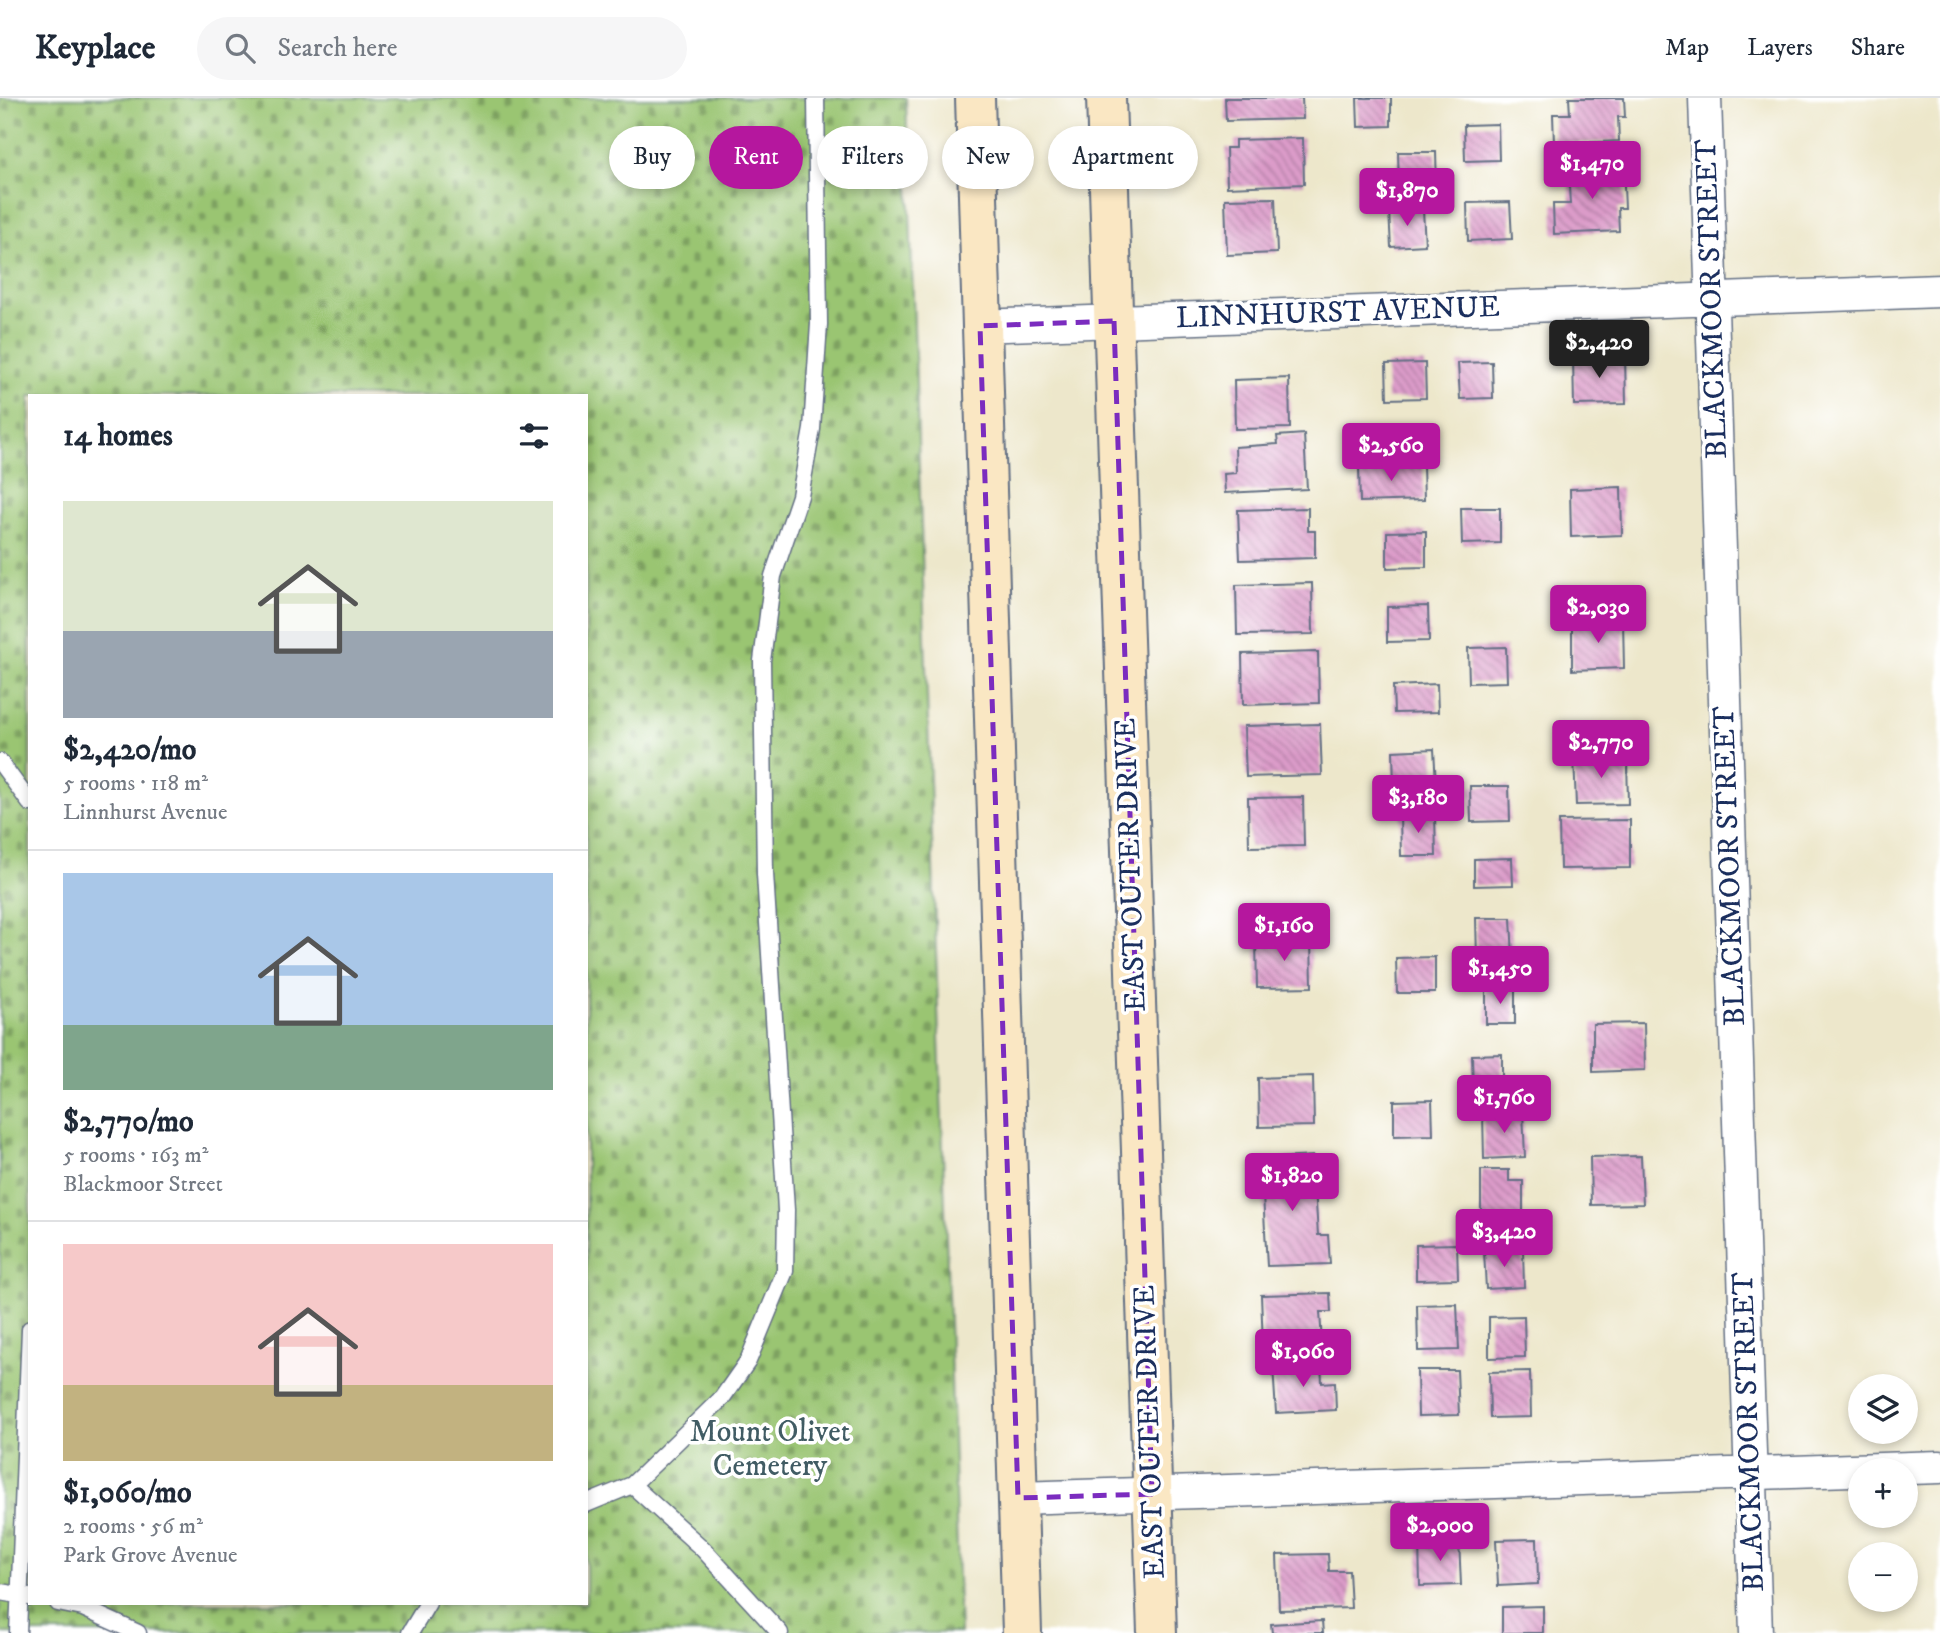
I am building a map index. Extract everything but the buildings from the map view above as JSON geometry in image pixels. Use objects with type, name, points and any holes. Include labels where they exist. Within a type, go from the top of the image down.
[{"type":"main road","points":[[975,98],[1022,1633]]},
{"type":"main road","name":"EAST OUTER DRIVE","points":[[1106,98],[1157,1633]]},
{"type":"street","name":"BLACKMOOR STREET","points":[[1705,98],[1756,1633]]},
{"type":"street","name":"LINNHURST AVENUE","points":[[980,326],[1940,291]]},
{"type":"street","points":[[1018,1498],[1940,1467]]},
{"type":"lane","points":[[588,1503],[632,1485],[722,1398],[748,1361],[785,1271],[786,1209],[765,874],[762,660],[773,576],[800,496],[812,429],[819,324],[816,98]]},
{"type":"lane","points":[[0,762],[28,800]]},
{"type":"lane","points":[[18,1633],[25,1596],[28,1436]]},
{"type":"lane","points":[[632,1485],[704,1549],[780,1633]]},
{"type":"lane","points":[[0,1592],[25,1596]]},
{"type":"lane","points":[[68,1605],[83,1608],[138,1633]]},
{"type":"lane","points":[[410,1633],[427,1605]]},
{"type":"highlighted area","points":[[1114,321],[1152,1494],[1018,1498],[980,326]]},
{"type":"green space","name":"Mount Olivet Cemetery","points":[[0,98],[906,98],[907,126],[817,126],[817,189],[909,189],[960,1633],[0,1633]]}]
